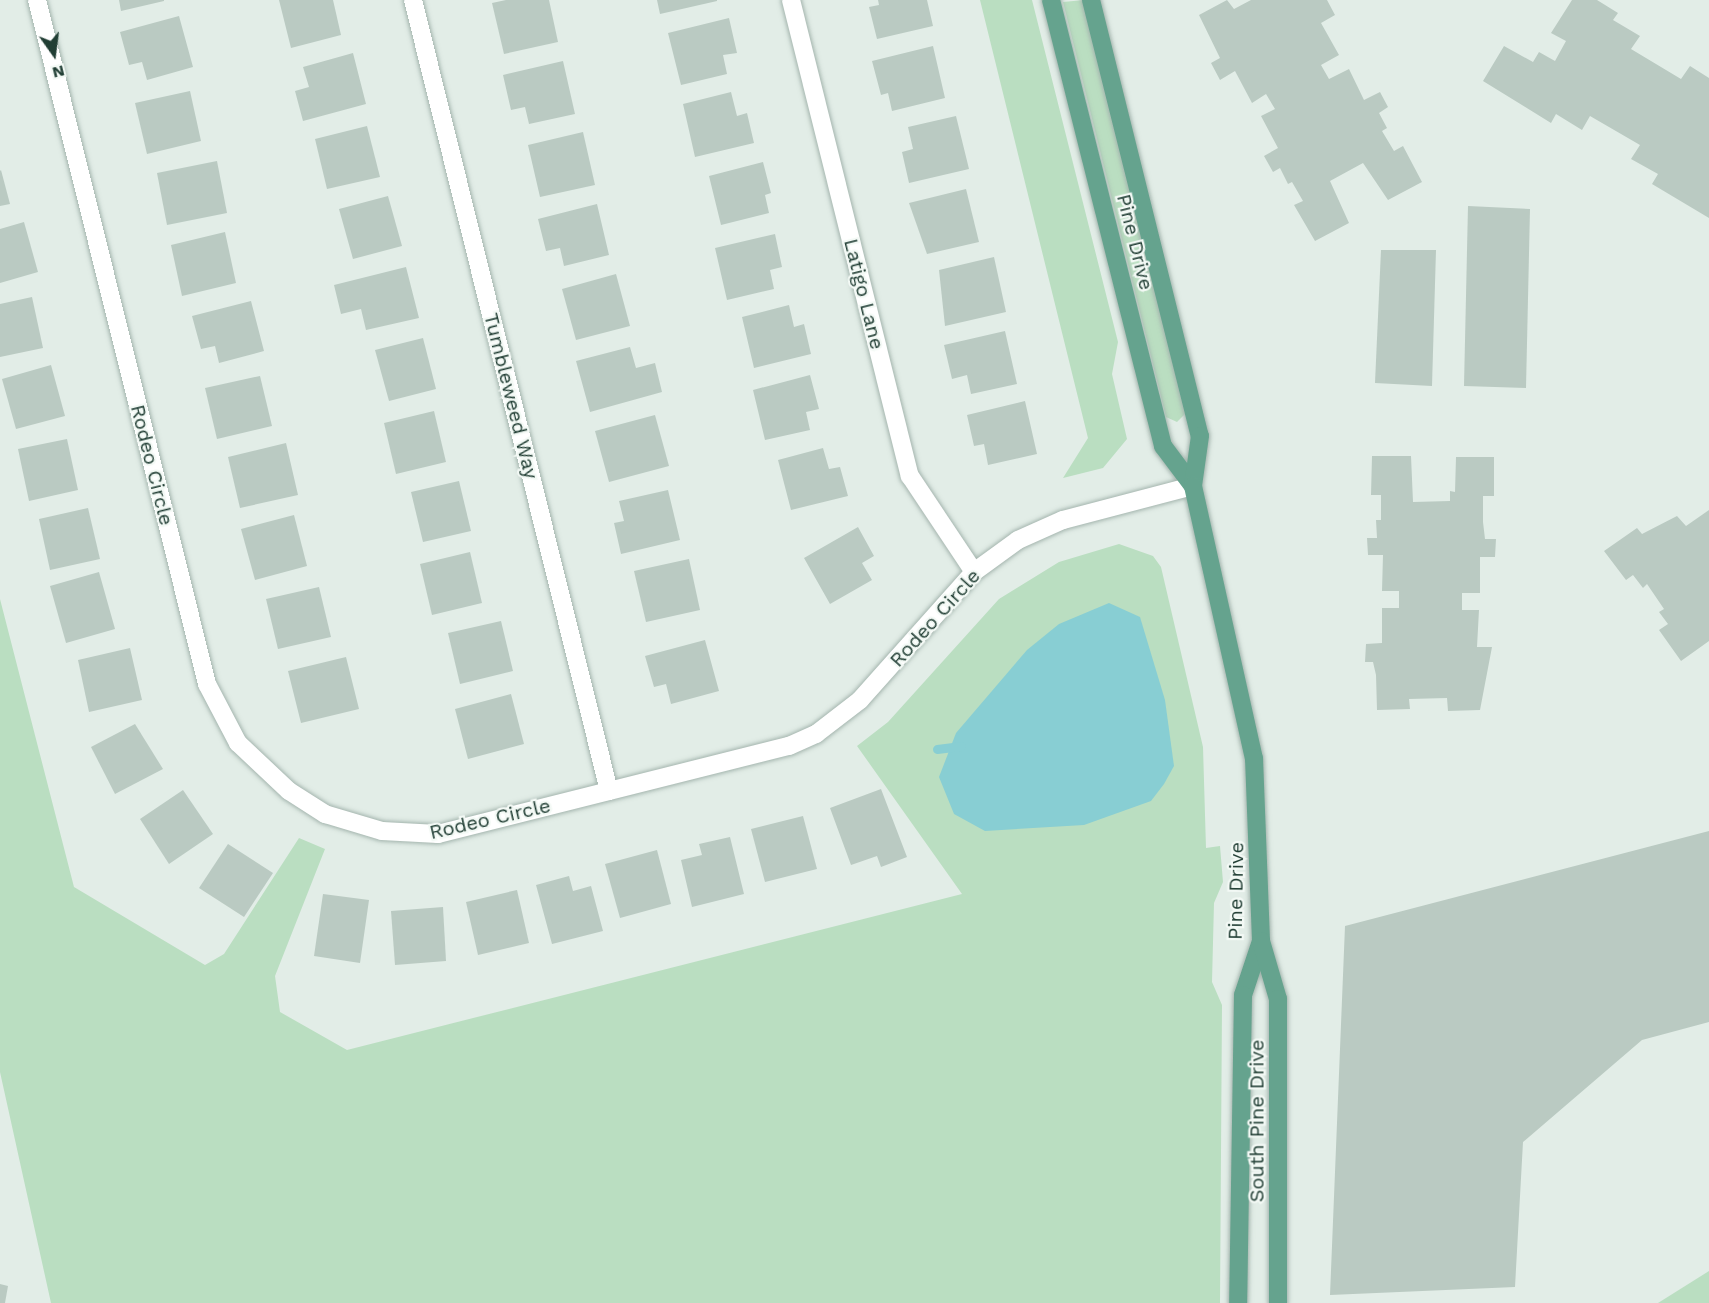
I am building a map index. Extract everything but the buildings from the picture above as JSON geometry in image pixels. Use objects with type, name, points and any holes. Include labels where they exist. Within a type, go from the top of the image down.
[{"type":"main road","name":"Pine Drive","points":[[1051,0],[1163,446],[1193,486]]},
{"type":"main road","name":"Pine Drive","points":[[1091,0],[1200,436],[1193,486],[1254,758],[1261,941],[1243,995],[1238,1303]]},
{"type":"main road","name":"South Pine Drive","points":[[1261,941],[1278,999],[1278,1303]]},
{"type":"street","name":"Rodeo Circle","points":[[37,0],[207,684],[227,728],[289,791],[325,814],[382,831],[438,834],[770,752],[816,734],[860,700],[974,572],[1018,540],[1055,523],[1193,486]]},
{"type":"street","name":"Tumbleweed Way","points":[[413,0],[609,791]]},
{"type":"street","name":"Latigo Lane","points":[[791,0],[910,476],[974,572]]},
{"type":"green space","points":[[980,0],[1032,0],[1118,342],[1112,374],[1127,439],[1103,468],[1063,478],[1088,438]]},
{"type":"green space","points":[[1084,0],[1185,414],[1177,422],[1166,417],[1063,2]]},
{"type":"green space","points":[[1119,544],[1153,556],[1161,567],[1203,747],[1206,848],[1220,846],[1223,882],[1214,903],[1212,982],[1222,1005],[1220,1303],[51,1303],[0,1072],[0,599],[74,887],[205,965],[224,954],[299,838],[325,849],[275,976],[280,1012],[347,1050],[962,894],[857,746],[888,722],[999,599],[1059,562]]},
{"type":"green space","points":[[1709,1271],[1709,1303],[1658,1303]]},
{"type":"water","points":[[1109,603],[1140,617],[1165,700],[1174,766],[1164,784],[1151,801],[1084,825],[985,831],[954,814],[939,777],[956,733],[1027,650],[1059,624]]},
{"type":"waterway","points":[[937,749],[961,746]]}]
